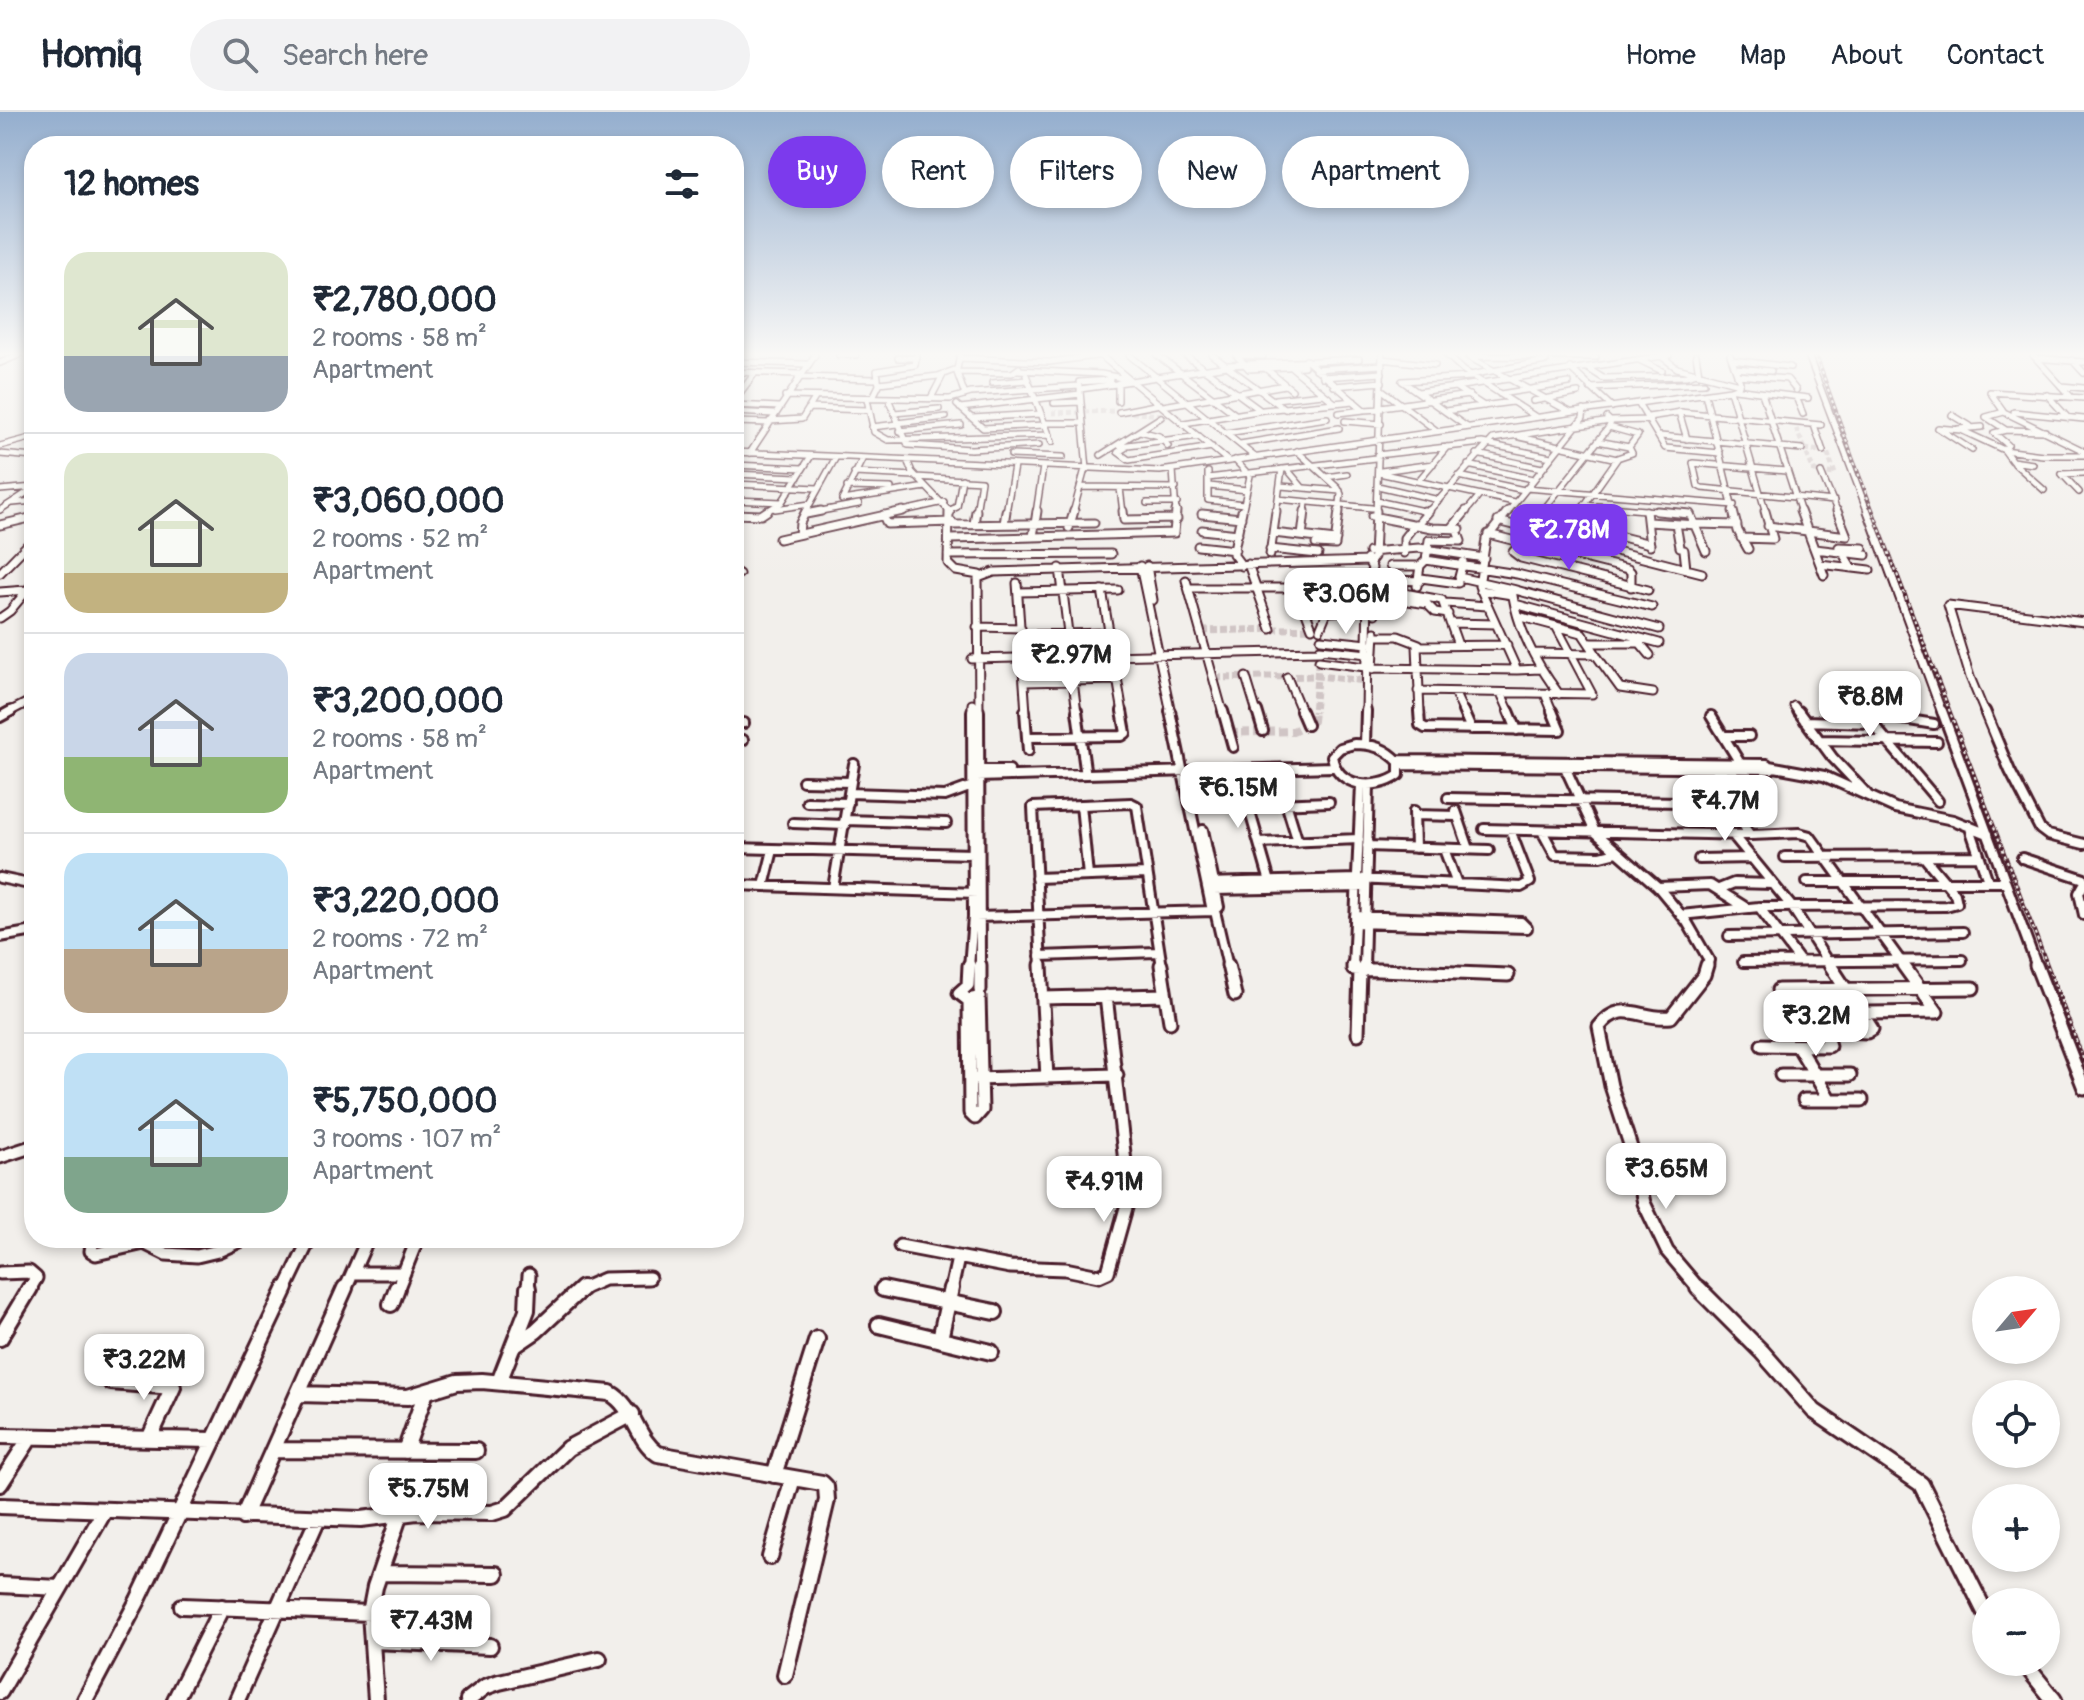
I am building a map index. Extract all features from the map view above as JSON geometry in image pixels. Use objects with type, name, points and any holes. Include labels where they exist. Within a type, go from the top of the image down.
[{"type":"street","points":[[750,453],[765,429]]},
{"type":"street","points":[[874,429],[880,438],[905,440],[971,434],[981,429]]},
{"type":"street","points":[[900,429],[911,446],[1039,445]]},
{"type":"street","points":[[942,437],[1051,439],[1047,429]]},
{"type":"street","points":[[1070,536],[1070,524],[1086,469],[1083,429]]},
{"type":"street","points":[[1101,455],[1143,429]]},
{"type":"street","points":[[1191,429],[1249,475]]},
{"type":"street","points":[[1222,429],[1255,457]]},
{"type":"street","points":[[1226,433],[1252,429]]},
{"type":"street","points":[[1284,429],[1310,449]]},
{"type":"street","points":[[1240,444],[1332,429]]},
{"type":"street","points":[[1340,429],[1357,442]]},
{"type":"street","points":[[1370,667],[1371,557],[1380,429]]},
{"type":"street","points":[[744,453],[1086,469],[1173,470],[1451,429]]},
{"type":"street","points":[[1117,1075],[976,1079],[975,659],[971,582],[977,575],[994,569],[1244,565],[1400,555],[1404,549],[1404,538],[1493,439],[1556,429]]},
{"type":"street","points":[[1517,670],[1480,590],[1488,534],[1573,429]]},
{"type":"street","points":[[1529,529],[1606,429]]},
{"type":"street","points":[[1624,429],[1638,434],[1629,447]]},
{"type":"street","points":[[1656,429],[1668,449],[1720,453]]},
{"type":"street","points":[[1684,429],[1687,439]]},
{"type":"street","points":[[1714,429],[1737,525],[1748,549]]},
{"type":"street","points":[[1740,429],[1771,540],[1741,538]]},
{"type":"street","points":[[1773,429],[1824,575]]},
{"type":"street","points":[[1818,429],[1823,451]]},
{"type":"street","points":[[1836,429],[1988,834],[2003,882],[2084,1088]]},
{"type":"street","points":[[1940,429],[1972,450]]},
{"type":"street","points":[[1958,429],[2004,450],[2083,454]]},
{"type":"street","points":[[2044,429],[2075,446],[2083,454]]},
{"type":"street","points":[[2004,450],[2008,445],[1994,433],[2006,430],[2048,431]]},
{"type":"street","points":[[1140,431],[1159,436],[1176,453]]},
{"type":"street","points":[[1120,454],[1119,451],[1125,448],[1199,436]]},
{"type":"street","points":[[1513,436],[1617,458],[1632,453],[1629,447]]},
{"type":"street","points":[[1660,436],[1802,449]]},
{"type":"street","points":[[0,446],[24,440]]},
{"type":"street","points":[[1598,441],[1629,447]]},
{"type":"street","points":[[1209,482],[1377,456],[1488,444],[1551,457]]},
{"type":"street","points":[[1117,445],[1125,448]]},
{"type":"street","points":[[935,462],[939,447]]},
{"type":"street","points":[[1085,454],[1120,454],[1129,460],[1212,447]]},
{"type":"street","points":[[1418,481],[1447,447]]},
{"type":"street","points":[[1063,449],[1063,468]]},
{"type":"street","points":[[2004,450],[2044,490]]},
{"type":"street","points":[[1297,451],[1340,491],[1334,546],[1316,544]]},
{"type":"street","points":[[744,478],[763,453]]},
{"type":"street","points":[[0,454],[22,456]]},
{"type":"street","points":[[1477,454],[1542,468]]},
{"type":"street","points":[[2083,454],[2081,461],[2084,466]]},
{"type":"street","points":[[1011,455],[1063,457]]},
{"type":"street","points":[[775,509],[811,456]]},
{"type":"street","points":[[1374,510],[1379,472],[1377,456]]},
{"type":"street","points":[[799,534],[798,528],[836,457]]},
{"type":"street","points":[[863,458],[842,500],[893,490]]},
{"type":"street","points":[[1553,551],[1617,458]]},
{"type":"street","points":[[907,460],[916,476],[950,510],[952,523],[948,555],[951,569],[977,575]]},
{"type":"street","points":[[2012,461],[2033,464]]},
{"type":"street","points":[[1786,471],[1693,463],[1699,487],[1834,501]]},
{"type":"street","points":[[1379,472],[1433,464]]},
{"type":"street","points":[[1203,465],[1208,471],[1208,500],[1244,504]]},
{"type":"street","points":[[1468,465],[1533,479]]},
{"type":"street","points":[[744,466],[803,468]]},
{"type":"street","points":[[1004,524],[1014,466]]},
{"type":"street","points":[[1033,537],[1043,467]]},
{"type":"street","points":[[1284,469],[1270,552],[1318,554]]},
{"type":"street","points":[[1284,469],[1303,488]]},
{"type":"street","points":[[951,539],[1171,533],[1176,531],[1177,519],[1173,470]]},
{"type":"street","points":[[1379,472],[1514,502]]},
{"type":"street","points":[[854,473],[981,481],[974,524]]},
{"type":"street","points":[[1768,526],[1847,536],[1821,473]]},
{"type":"street","points":[[2079,492],[2062,474],[2084,473]]},
{"type":"street","points":[[881,474],[893,490]]},
{"type":"street","points":[[1326,477],[1347,474]]},
{"type":"street","points":[[744,475],[798,477]]},
{"type":"street","points":[[1249,475],[1234,557],[1244,565],[1256,586],[1271,629]]},
{"type":"street","points":[[1459,476],[1525,489],[1734,505]]},
{"type":"street","points":[[950,510],[957,507],[962,479]]},
{"type":"street","points":[[1209,482],[1247,490]]},
{"type":"street","points":[[744,484],[818,488]]},
{"type":"street","points":[[1281,486],[1340,491]]},
{"type":"street","points":[[1378,486],[1439,500]]},
{"type":"street","points":[[847,487],[893,490],[928,488]]},
{"type":"street","points":[[1080,487],[1176,488]]},
{"type":"street","points":[[744,514],[761,515],[775,509],[809,507],[928,488]]},
{"type":"street","points":[[1120,488],[1123,518]]},
{"type":"street","points":[[0,490],[24,489]]},
{"type":"street","points":[[0,512],[24,495]]},
{"type":"street","points":[[1457,529],[1480,495]]},
{"type":"street","points":[[1278,499],[1374,510],[1428,512]]},
{"type":"street","points":[[744,500],[782,502]]},
{"type":"street","points":[[12,503],[24,502]]},
{"type":"street","points":[[779,539],[944,502]]},
{"type":"street","points":[[1302,536],[1306,502]]},
{"type":"street","points":[[1147,503],[1177,503]]},
{"type":"street","points":[[1585,505],[1690,514],[1706,551]]},
{"type":"street","points":[[1615,507],[1616,535]]},
{"type":"street","points":[[1374,510],[1416,525],[1457,529]]},
{"type":"street","points":[[1646,510],[1651,560]]},
{"type":"street","points":[[1543,511],[1650,544]]},
{"type":"street","points":[[0,512],[24,515]]},
{"type":"street","points":[[1580,512],[1616,520]]},
{"type":"street","points":[[1202,514],[1241,518]]},
{"type":"street","points":[[883,515],[887,524],[1094,523]]},
{"type":"street","points":[[0,525],[24,519]]},
{"type":"street","points":[[1114,519],[1177,519]]},
{"type":"street","points":[[1498,521],[1702,573]]},
{"type":"street","points":[[1648,522],[1737,525]]},
{"type":"street","points":[[1676,524],[1686,569]]},
{"type":"street","points":[[1457,529],[1461,540],[1460,604]]},
{"type":"street","points":[[1202,530],[1238,534]]},
{"type":"street","points":[[1273,533],[1336,540]]},
{"type":"street","points":[[1488,534],[1630,570],[1631,587]]},
{"type":"street","points":[[1417,594],[1429,539],[1459,541]]},
{"type":"street","points":[[1521,543],[1513,552],[1516,556],[1648,590]]},
{"type":"street","points":[[1198,546],[1235,550]]},
{"type":"street","points":[[0,573],[24,549]]},
{"type":"street","points":[[1371,557],[1404,549],[1427,549],[1484,558]]},
{"type":"street","points":[[1815,549],[1864,552]]},
{"type":"street","points":[[1843,552],[1852,568]]},
{"type":"street","points":[[19,555],[24,554]]},
{"type":"street","points":[[948,555],[1111,554]]},
{"type":"street","points":[[1385,555],[1400,579],[1404,611]]},
{"type":"street","points":[[1564,569],[1568,555]]},
{"type":"street","points":[[1390,566],[1423,563],[1517,574],[1652,607]]},
{"type":"street","points":[[1820,564],[1870,570]]},
{"type":"street","points":[[977,917],[1215,911],[1219,907],[1211,887],[1144,567]]},
{"type":"street","points":[[1061,569],[1068,633]]},
{"type":"street","points":[[975,659],[977,575]]},
{"type":"street","points":[[1233,747],[1188,584],[1296,586],[1400,579],[1479,581],[1513,596],[1659,643]]},
{"type":"street","points":[[1368,744],[1376,588],[1370,583]]},
{"type":"street","points":[[1296,586],[1316,629],[1327,612],[1369,610]]},
{"type":"street","points":[[1028,751],[1017,588],[1118,590]]},
{"type":"street","points":[[1028,737],[1125,735],[1102,590]]},
{"type":"street","points":[[1480,590],[1659,629]]},
{"type":"street","points":[[0,592],[23,593]]},
{"type":"street","points":[[0,618],[23,593]]},
{"type":"street","points":[[1402,596],[1417,594],[1437,597],[1445,603],[1487,606]]},
{"type":"street","points":[[1402,596],[1427,604],[1435,612],[1449,618],[1496,624]]},
{"type":"street","points":[[1513,596],[1540,669],[1559,694]]},
{"type":"street","points":[[1445,603],[1458,645]]},
{"type":"street","points":[[1627,620],[1628,603]]},
{"type":"street","points":[[2084,622],[1948,605],[1970,677],[2010,771],[2042,831],[2084,844]]},
{"type":"street","points":[[1518,616],[1582,633],[1620,688],[1653,693]]},
{"type":"street","points":[[1418,691],[1593,692],[1556,626]]},
{"type":"street","points":[[977,627],[1021,632],[1108,633]]},
{"type":"street","points":[[1375,636],[1398,636],[1419,644],[1507,645]]},
{"type":"street","points":[[1321,639],[1368,644]]},
{"type":"street","points":[[1590,643],[1640,643],[1650,655]]},
{"type":"street","points":[[1419,644],[1416,647],[1422,727],[1561,729],[1545,694]]},
{"type":"street","points":[[975,659],[1320,650],[1368,654]]},
{"type":"street","points":[[1533,653],[1596,655]]},
{"type":"street","points":[[1319,661],[1370,667],[1540,669]]},
{"type":"street","points":[[1246,677],[1263,731]]},
{"type":"street","points":[[1287,677],[1307,725]]},
{"type":"street","points":[[1879,677],[1906,719]]},
{"type":"street","points":[[1024,682],[1116,680]]},
{"type":"street","points":[[1073,681],[1085,769]]},
{"type":"street","points":[[1454,692],[1471,729]]},
{"type":"street","points":[[1501,693],[1517,730]]},
{"type":"street","points":[[1865,694],[1872,718],[1887,741],[1938,801]]},
{"type":"street","points":[[0,717],[24,704]]},
{"type":"street","points":[[1794,706],[1818,740],[1872,799]]},
{"type":"street","points":[[1711,716],[1742,766]]},
{"type":"street","points":[[1805,721],[1872,718],[1934,724]]},
{"type":"street","points":[[1724,736],[1749,736]]},
{"type":"street","points":[[1818,740],[1937,742]]},
{"type":"street","points":[[1368,744],[1386,750],[1399,762],[1401,772],[1394,781],[1365,785],[1346,779],[1333,765],[1332,756],[1340,748],[1368,744]]},
{"type":"street","points":[[1399,762],[1742,766],[1771,769],[1769,766],[1824,776],[1895,808],[1969,825],[1988,834]]},
{"type":"street","points":[[833,888],[854,764]]},
{"type":"street","points":[[976,777],[1333,765]]},
{"type":"street","points":[[807,802],[950,796],[976,777],[1085,769],[1238,770],[1333,765]]},
{"type":"street","points":[[1564,765],[1595,832],[1658,887],[1681,915],[1709,960],[1694,989],[1668,1018],[1634,1010],[1624,1011],[1610,1016],[1599,1027],[1611,1086],[1653,1226],[1687,1276],[1762,1352],[1814,1411],[1921,1484],[1931,1498],[1972,1590]]},
{"type":"street","points":[[1238,770],[1270,882]]},
{"type":"street","points":[[976,777],[973,854],[977,893]]},
{"type":"street","points":[[803,781],[851,782]]},
{"type":"street","points":[[1358,1034],[1365,785]]},
{"type":"street","points":[[1448,798],[1741,803]]},
{"type":"street","points":[[1248,805],[1329,802]]},
{"type":"street","points":[[1047,1078],[1033,807],[1135,803],[1170,1022]]},
{"type":"street","points":[[1286,803],[1298,842]]},
{"type":"street","points":[[1728,803],[1750,835]]},
{"type":"street","points":[[1081,805],[1088,876]]},
{"type":"street","points":[[1415,848],[1414,812],[1456,813],[1469,849]]},
{"type":"street","points":[[793,823],[946,823]]},
{"type":"street","points":[[1969,825],[1988,881]]},
{"type":"street","points":[[1484,829],[1750,835],[1803,833],[1827,857],[1937,1010],[1936,1013],[1802,1014]]},
{"type":"street","points":[[1211,887],[1270,882],[1527,885],[1530,882],[1510,830]]},
{"type":"street","points":[[1542,831],[1555,855],[1601,856],[1617,852]]},
{"type":"street","points":[[1732,834],[1792,907],[1872,1030],[1824,1030],[1829,1046],[1762,1045]]},
{"type":"street","points":[[1259,843],[1363,842],[1415,848],[1489,850]]},
{"type":"street","points":[[744,849],[973,854]]},
{"type":"street","points":[[1444,849],[1457,884]]},
{"type":"street","points":[[764,886],[773,850]]},
{"type":"street","points":[[1785,857],[1979,856]]},
{"type":"street","points":[[1681,915],[1745,907],[1953,905],[1958,899],[1924,857]]},
{"type":"street","points":[[1699,859],[1752,858]]},
{"type":"street","points":[[2022,858],[2084,881],[2079,893],[2084,915]]},
{"type":"street","points":[[1036,878],[1145,874]]},
{"type":"street","points":[[0,878],[24,883]]},
{"type":"street","points":[[1807,882],[2003,882]]},
{"type":"street","points":[[1211,887],[1361,883]]},
{"type":"street","points":[[1719,889],[1734,883],[1773,884]]},
{"type":"street","points":[[1658,887],[1701,884],[1719,889],[1745,907]]},
{"type":"street","points":[[744,885],[977,893]]},
{"type":"street","points":[[1759,907],[1799,960]]},
{"type":"street","points":[[1215,911],[1235,995]]},
{"type":"street","points":[[975,996],[962,998],[959,993],[968,985],[977,917]]},
{"type":"street","points":[[1360,920],[1521,922],[1527,928],[1360,920]]},
{"type":"street","points":[[1729,936],[1963,932]]},
{"type":"street","points":[[0,937],[24,933]]},
{"type":"street","points":[[1040,956],[1157,952]]},
{"type":"street","points":[[1743,962],[1962,960]]},
{"type":"street","points":[[1359,970],[1508,975]]},
{"type":"street","points":[[1778,990],[1973,988]]},
{"type":"street","points":[[1043,998],[1165,995]]},
{"type":"street","points":[[900,1246],[1010,1267],[1106,1275],[1129,1197],[1106,996]]},
{"type":"street","points":[[1798,1046],[1830,1100]]},
{"type":"street","points":[[1781,1075],[1850,1075]]},
{"type":"street","points":[[1804,1100],[1862,1100]]},
{"type":"street","points":[[0,1157],[24,1149]]},
{"type":"street","points":[[91,1248],[96,1254],[122,1248]]},
{"type":"street","points":[[161,1248],[166,1254],[195,1256],[226,1248]]},
{"type":"street","points":[[85,1700],[138,1600],[303,1248]]},
{"type":"street","points":[[243,1517],[364,1248]]},
{"type":"street","points":[[391,1304],[414,1248]]},
{"type":"street","points":[[940,1339],[958,1258]]},
{"type":"street","points":[[0,1273],[33,1272],[36,1278],[0,1338]]},
{"type":"street","points":[[353,1273],[404,1273]]},
{"type":"street","points":[[499,1382],[527,1310],[529,1275]]},
{"type":"street","points":[[514,1346],[537,1331],[570,1297],[596,1281],[649,1278]]},
{"type":"street","points":[[883,1289],[995,1312]]},
{"type":"street","points":[[879,1325],[991,1352]]},
{"type":"street","points":[[774,1475],[817,1339]]},
{"type":"street","points":[[111,1382],[173,1387],[149,1439]]},
{"type":"street","points":[[299,1394],[408,1397],[457,1382],[499,1382],[610,1393],[620,1397],[632,1414],[644,1442],[658,1454],[822,1483],[828,1493],[785,1675]]},
{"type":"street","points":[[405,1451],[426,1392]]},
{"type":"street","points":[[0,1506],[361,1519],[400,1514],[492,1513],[505,1509],[568,1448],[632,1414]]},
{"type":"street","points":[[0,1436],[213,1440]]},
{"type":"street","points":[[0,1484],[30,1438]]},
{"type":"street","points":[[273,1450],[476,1451]]},
{"type":"street","points":[[770,1557],[793,1478]]},
{"type":"street","points":[[0,1692],[105,1510]]},
{"type":"street","points":[[376,1700],[370,1613],[400,1514]]},
{"type":"street","points":[[237,1700],[318,1518]]},
{"type":"street","points":[[380,1573],[496,1574]]},
{"type":"street","points":[[0,1585],[60,1588]]},
{"type":"street","points":[[182,1606],[370,1613]]},
{"type":"street","points":[[175,1700],[222,1607]]},
{"type":"street","points":[[374,1641],[490,1646]]},
{"type":"street","points":[[468,1700],[475,1693],[499,1682],[599,1659]]},
{"type":"street","points":[[2034,1676],[2054,1700]]},
{"type":"tunnel","points":[[1796,429],[1805,449]]},
{"type":"tunnel","points":[[1805,449],[1827,452],[1835,474],[1814,471],[1805,449]]},
{"type":"tunnel","points":[[1202,631],[1315,628],[1321,631],[1317,676]]},
{"type":"tunnel","points":[[1215,678],[1317,676]]},
{"type":"tunnel","points":[[1314,713],[1317,676]]},
{"type":"tunnel","points":[[1317,676],[1367,681]]},
{"type":"tunnel","points":[[1230,733],[1293,731],[1313,721],[1314,711]]},
{"type":"railway","points":[[1842,429],[2084,1061]]}]
